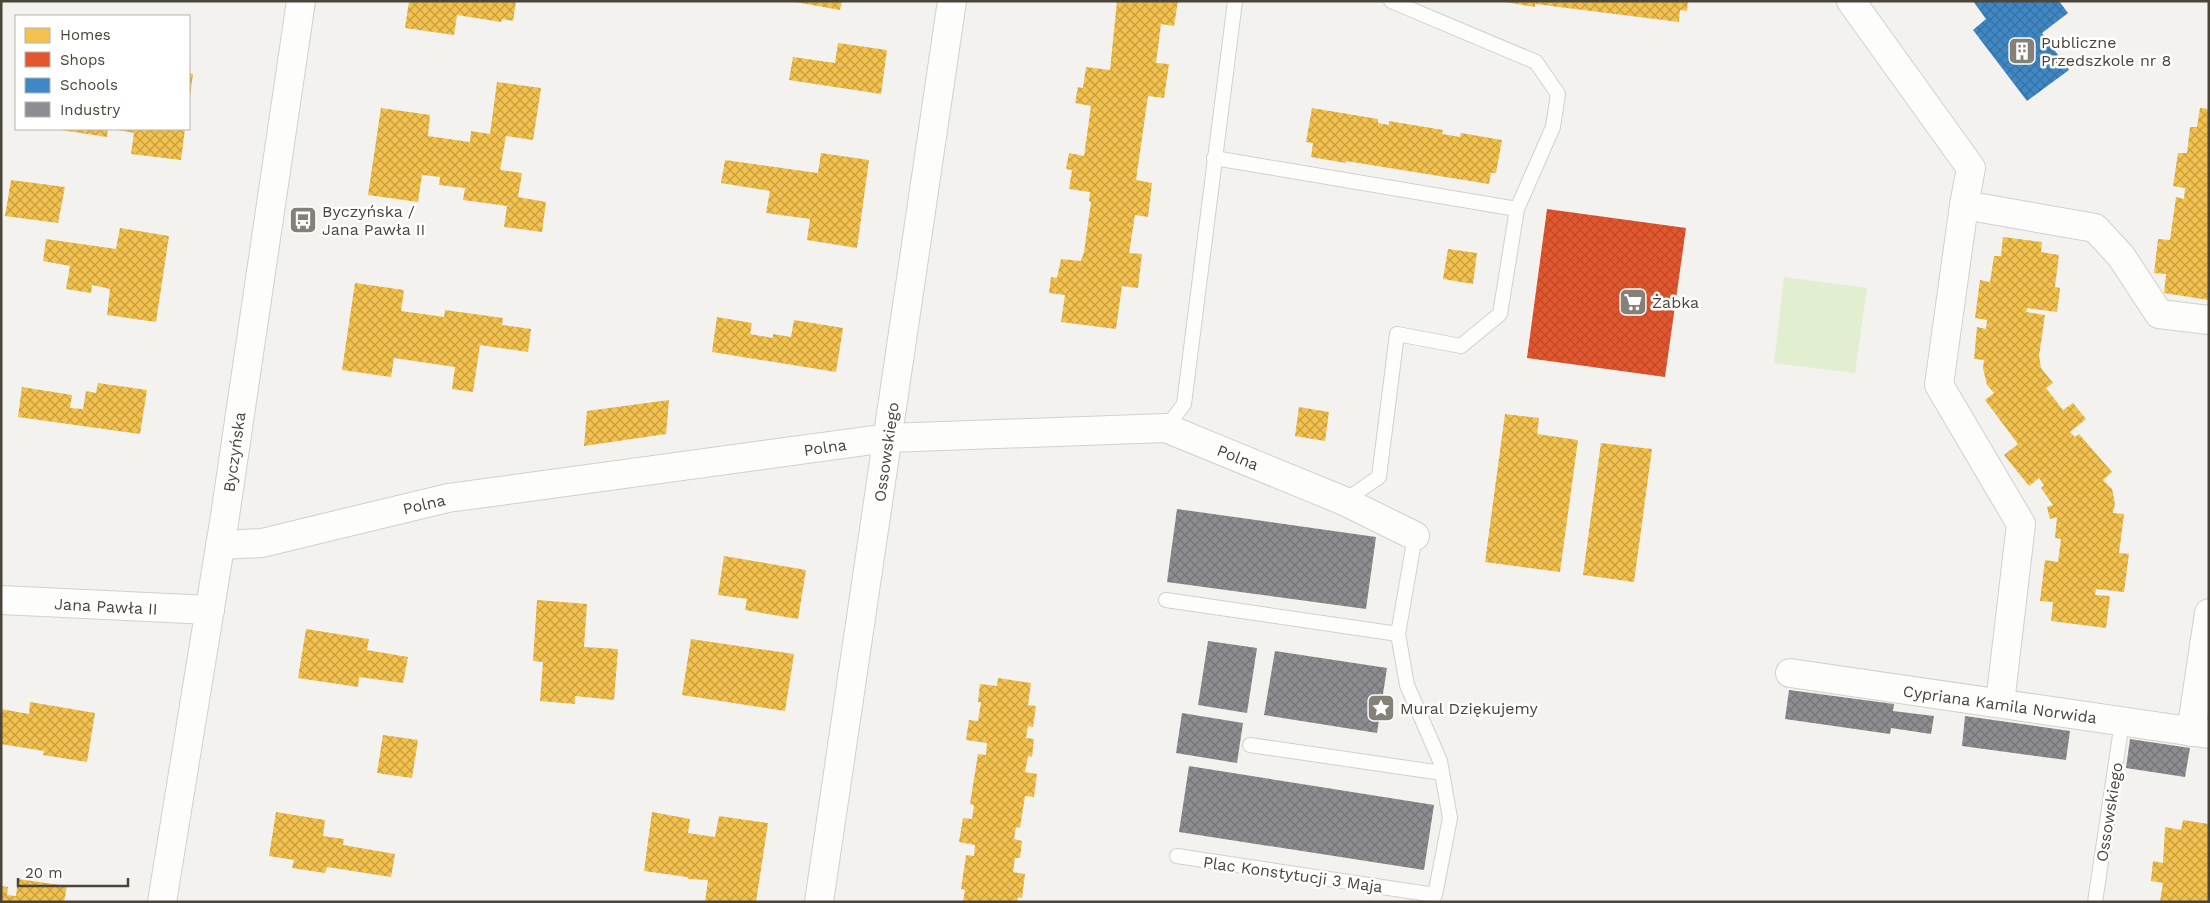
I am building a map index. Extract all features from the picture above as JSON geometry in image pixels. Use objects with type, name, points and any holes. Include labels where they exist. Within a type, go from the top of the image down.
[{"type":"street","name":"Byczyńska","points":[[162,902],[210,610],[301,1]]},
{"type":"street","name":"Ossowskiego","points":[[819,902],[952,1]]},
{"type":"street","points":[[1851,1],[1971,168],[1964,204],[1939,385],[2021,524],[2000,703]]},
{"type":"street","points":[[1964,204],[2095,228],[2121,256],[2159,314],[2209,320]]},
{"type":"street","name":"Polna","points":[[220,545],[262,543],[448,498],[888,438],[1166,428],[1344,501],[1415,536]]},
{"type":"street","name":"Jana Pawła II","points":[[1,600],[210,610]]},
{"type":"street","points":[[2200,733],[2209,613]]},
{"type":"street","name":"Cypriana Kamila Norwida","points":[[1790,673],[2200,733]]},
{"type":"lane","points":[[1166,428],[1184,404],[1235,1]]},
{"type":"lane","points":[[1344,501],[1379,477],[1397,334],[1461,346],[1500,314],[1517,209],[1554,127],[1558,94],[1536,62],[1391,1]]},
{"type":"lane","points":[[1214,158],[1517,209]]},
{"type":"lane","name":"Plac Konstytucji 3 Maja","points":[[1177,856],[1435,895],[1450,818],[1440,761],[1407,685],[1398,634],[1415,536]]},
{"type":"lane","points":[[1166,600],[1398,634]]},
{"type":"lane","name":"Ossowskiego","points":[[2095,902],[2122,722]]},
{"type":"lane","points":[[1250,746],[1442,773]]},
{"type":"green space","points":[[1784,277],[1867,288],[1855,373],[1774,363]]},
{"type":"building: Homes","points":[[409,1],[516,1],[513,21],[502,19],[501,22],[457,15],[454,35],[405,28]]},
{"type":"building: Homes","points":[[790,1],[842,1],[840,10]]},
{"type":"building: Homes","points":[[1117,1],[1178,1],[1174,26],[1161,24],[1156,63],[1169,64],[1164,98],[1148,96],[1136,180],[1152,183],[1148,217],[1135,215],[1129,253],[1142,254],[1138,288],[1122,286],[1116,329],[1061,322],[1065,295],[1049,293],[1051,277],[1057,278],[1061,259],[1081,261],[1084,252],[1091,202],[1089,201],[1090,192],[1069,189],[1072,170],[1066,169],[1069,153],[1084,156],[1091,106],[1075,103],[1078,87],[1083,88],[1086,67],[1110,70]]},
{"type":"building: Homes","points":[[1499,1],[1688,1],[1687,11],[1680,10],[1679,22],[1535,4],[1535,7]]},
{"type":"building: Homes","points":[[838,43],[887,50],[881,94],[789,80],[793,57],[835,63]]},
{"type":"building: Homes","points":[[190,73],[193,74],[190,96]]},
{"type":"building: Homes","points":[[497,82],[541,88],[533,140],[506,136],[500,170],[522,173],[518,197],[546,202],[542,232],[504,227],[507,206],[463,200],[465,188],[439,185],[440,177],[422,175],[418,202],[368,195],[381,108],[430,115],[428,136],[470,142],[471,131],[490,134]]},
{"type":"building: Homes","points":[[1312,108],[1378,119],[1378,123],[1389,125],[1389,121],[1443,130],[1442,134],[1460,137],[1461,133],[1502,140],[1496,173],[1491,173],[1489,184],[1311,157],[1313,143],[1306,142]]},
{"type":"building: Homes","points":[[2200,108],[2209,109],[2209,300],[2164,293],[2166,274],[2154,273],[2158,239],[2170,240],[2176,197],[2184,199],[2185,188],[2173,186],[2178,153],[2187,153],[2190,127],[2197,127]]},
{"type":"building: Homes","points":[[61,130],[108,130],[107,137]]},
{"type":"building: Homes","points":[[118,130],[185,130],[181,160],[131,154],[134,133]]},
{"type":"building: Homes","points":[[821,153],[869,160],[857,248],[807,240],[810,219],[766,213],[770,191],[721,183],[725,160],[818,173]]},
{"type":"building: Homes","points":[[11,180],[65,187],[58,223],[5,216]]},
{"type":"building: Homes","points":[[120,228],[169,236],[156,322],[107,315],[110,289],[92,285],[91,293],[66,289],[70,266],[43,261],[46,239],[116,249]]},
{"type":"building: Homes","points":[[2003,237],[2042,242],[2041,252],[2059,255],[2055,287],[2060,288],[2057,312],[2027,308],[2026,312],[2045,315],[2039,356],[2041,368],[2053,383],[2046,388],[2063,410],[2073,403],[2086,419],[2070,432],[2075,437],[2079,434],[2112,472],[2103,480],[2112,489],[2115,503],[2113,513],[2124,514],[2119,553],[2129,554],[2124,592],[2096,589],[2095,595],[2110,596],[2106,628],[2051,621],[2053,602],[2040,601],[2045,560],[2058,562],[2061,539],[2055,538],[2057,517],[2050,519],[2047,507],[2053,505],[2041,488],[2044,485],[2039,478],[2029,486],[2004,455],[2018,444],[1985,400],[1994,393],[1987,385],[1983,368],[1984,360],[1974,359],[1977,327],[1986,329],[1987,320],[1975,318],[1980,280],[1990,282],[1994,256],[2001,256]]},
{"type":"building: Homes","points":[[1448,249],[1477,253],[1473,284],[1443,279]]},
{"type":"building: Homes","points":[[355,283],[404,290],[401,311],[444,317],[445,310],[503,318],[502,325],[531,329],[528,352],[480,345],[473,392],[452,389],[455,367],[394,358],[391,377],[342,370]]},
{"type":"building: Homes","points":[[717,317],[752,323],[750,334],[773,338],[773,334],[791,337],[794,320],[843,328],[836,372],[712,352]]},
{"type":"building: Homes","points":[[98,383],[147,390],[140,434],[18,417],[22,387],[72,395],[70,408],[83,409],[86,391],[96,393]]},
{"type":"building: Homes","points":[[669,400],[666,434],[584,446],[587,411]]},
{"type":"building: Homes","points":[[1299,407],[1329,412],[1325,441],[1295,436]]},
{"type":"building: Homes","points":[[1505,414],[1539,418],[1537,434],[1578,440],[1560,572],[1485,562]]},
{"type":"building: Homes","points":[[1601,443],[1652,449],[1634,582],[1583,575]]},
{"type":"building: Homes","points":[[724,556],[806,570],[798,619],[745,610],[747,599],[718,595]]},
{"type":"building: Homes","points":[[537,600],[587,604],[584,647],[618,649],[614,700],[575,696],[575,704],[540,701],[543,662],[533,661]]},
{"type":"building: Homes","points":[[306,629],[369,639],[367,650],[408,657],[403,683],[359,677],[358,687],[298,678]]},
{"type":"building: Homes","points":[[691,639],[794,654],[785,711],[682,695]]},
{"type":"building: Homes","points":[[998,678],[1031,683],[1028,705],[1036,706],[1033,727],[1028,726],[1026,738],[1034,739],[1032,757],[1028,756],[1025,772],[1037,774],[1034,797],[1025,796],[1020,828],[1016,827],[1014,839],[1022,841],[1020,858],[1015,858],[1013,872],[1025,874],[1022,898],[1018,897],[1017,902],[963,902],[965,890],[961,889],[966,855],[974,856],[975,845],[959,842],[963,818],[972,819],[974,805],[970,804],[978,754],[986,755],[987,743],[966,740],[969,720],[978,721],[981,702],[978,702],[980,684],[997,686]]},
{"type":"building: Homes","points":[[30,702],[95,713],[87,762],[43,755],[44,751],[1,744],[1,709],[29,714]]},
{"type":"building: Homes","points":[[383,735],[418,740],[412,778],[377,773]]},
{"type":"building: Homes","points":[[276,812],[325,820],[323,836],[344,839],[343,845],[395,854],[391,877],[327,867],[325,873],[292,868],[294,860],[269,856]]},
{"type":"building: Homes","points":[[652,812],[690,819],[688,833],[715,837],[719,816],[768,823],[756,902],[705,902],[708,880],[689,879],[687,877],[644,871]]},
{"type":"building: Homes","points":[[2183,820],[2209,824],[2209,902],[2160,902],[2163,883],[2151,881],[2153,861],[2163,863],[2165,827],[2181,830]]},
{"type":"building: Homes","points":[[18,879],[67,886],[64,902],[1,902],[1,886],[8,887],[7,895],[16,896]]},
{"type":"building: Shops","points":[[1547,209],[1686,228],[1665,377],[1527,358]]},
{"type":"building: Schools","name":"Publiczne Przedszkole nr 8","points":[[1973,1],[2059,1],[2068,13],[2042,33],[2069,70],[2027,101],[1973,30],[1986,19]]},
{"type":"building: Industry","points":[[1177,509],[1376,537],[1366,609],[1167,582]]},
{"type":"building: Industry","points":[[1208,641],[1257,648],[1247,713],[1198,705]]},
{"type":"building: Industry","points":[[1275,651],[1387,668],[1377,733],[1264,715]]},
{"type":"building: Industry","points":[[1789,690],[1894,704],[1893,711],[1934,716],[1931,734],[1891,728],[1890,734],[1785,719]]},
{"type":"building: Industry","points":[[1182,713],[1243,723],[1237,763],[1176,753]]},
{"type":"building: Industry","points":[[1965,716],[2070,731],[2066,760],[1962,746]]},
{"type":"building: Industry","points":[[2130,739],[2190,748],[2185,777],[2126,768]]},
{"type":"building: Industry","points":[[1189,766],[1434,805],[1424,870],[1179,832]]},
{"type":"place","name":"Publiczne Przedszkole nr 8","points":[[2022,51]]},
{"type":"place","name":"Byczyńska / Jana Pawła II","points":[[303,220]]},
{"type":"place","name":"Żabka","points":[[1633,302]]},
{"type":"place","name":"Mural Dziękujemy","points":[[1381,708]]}]
